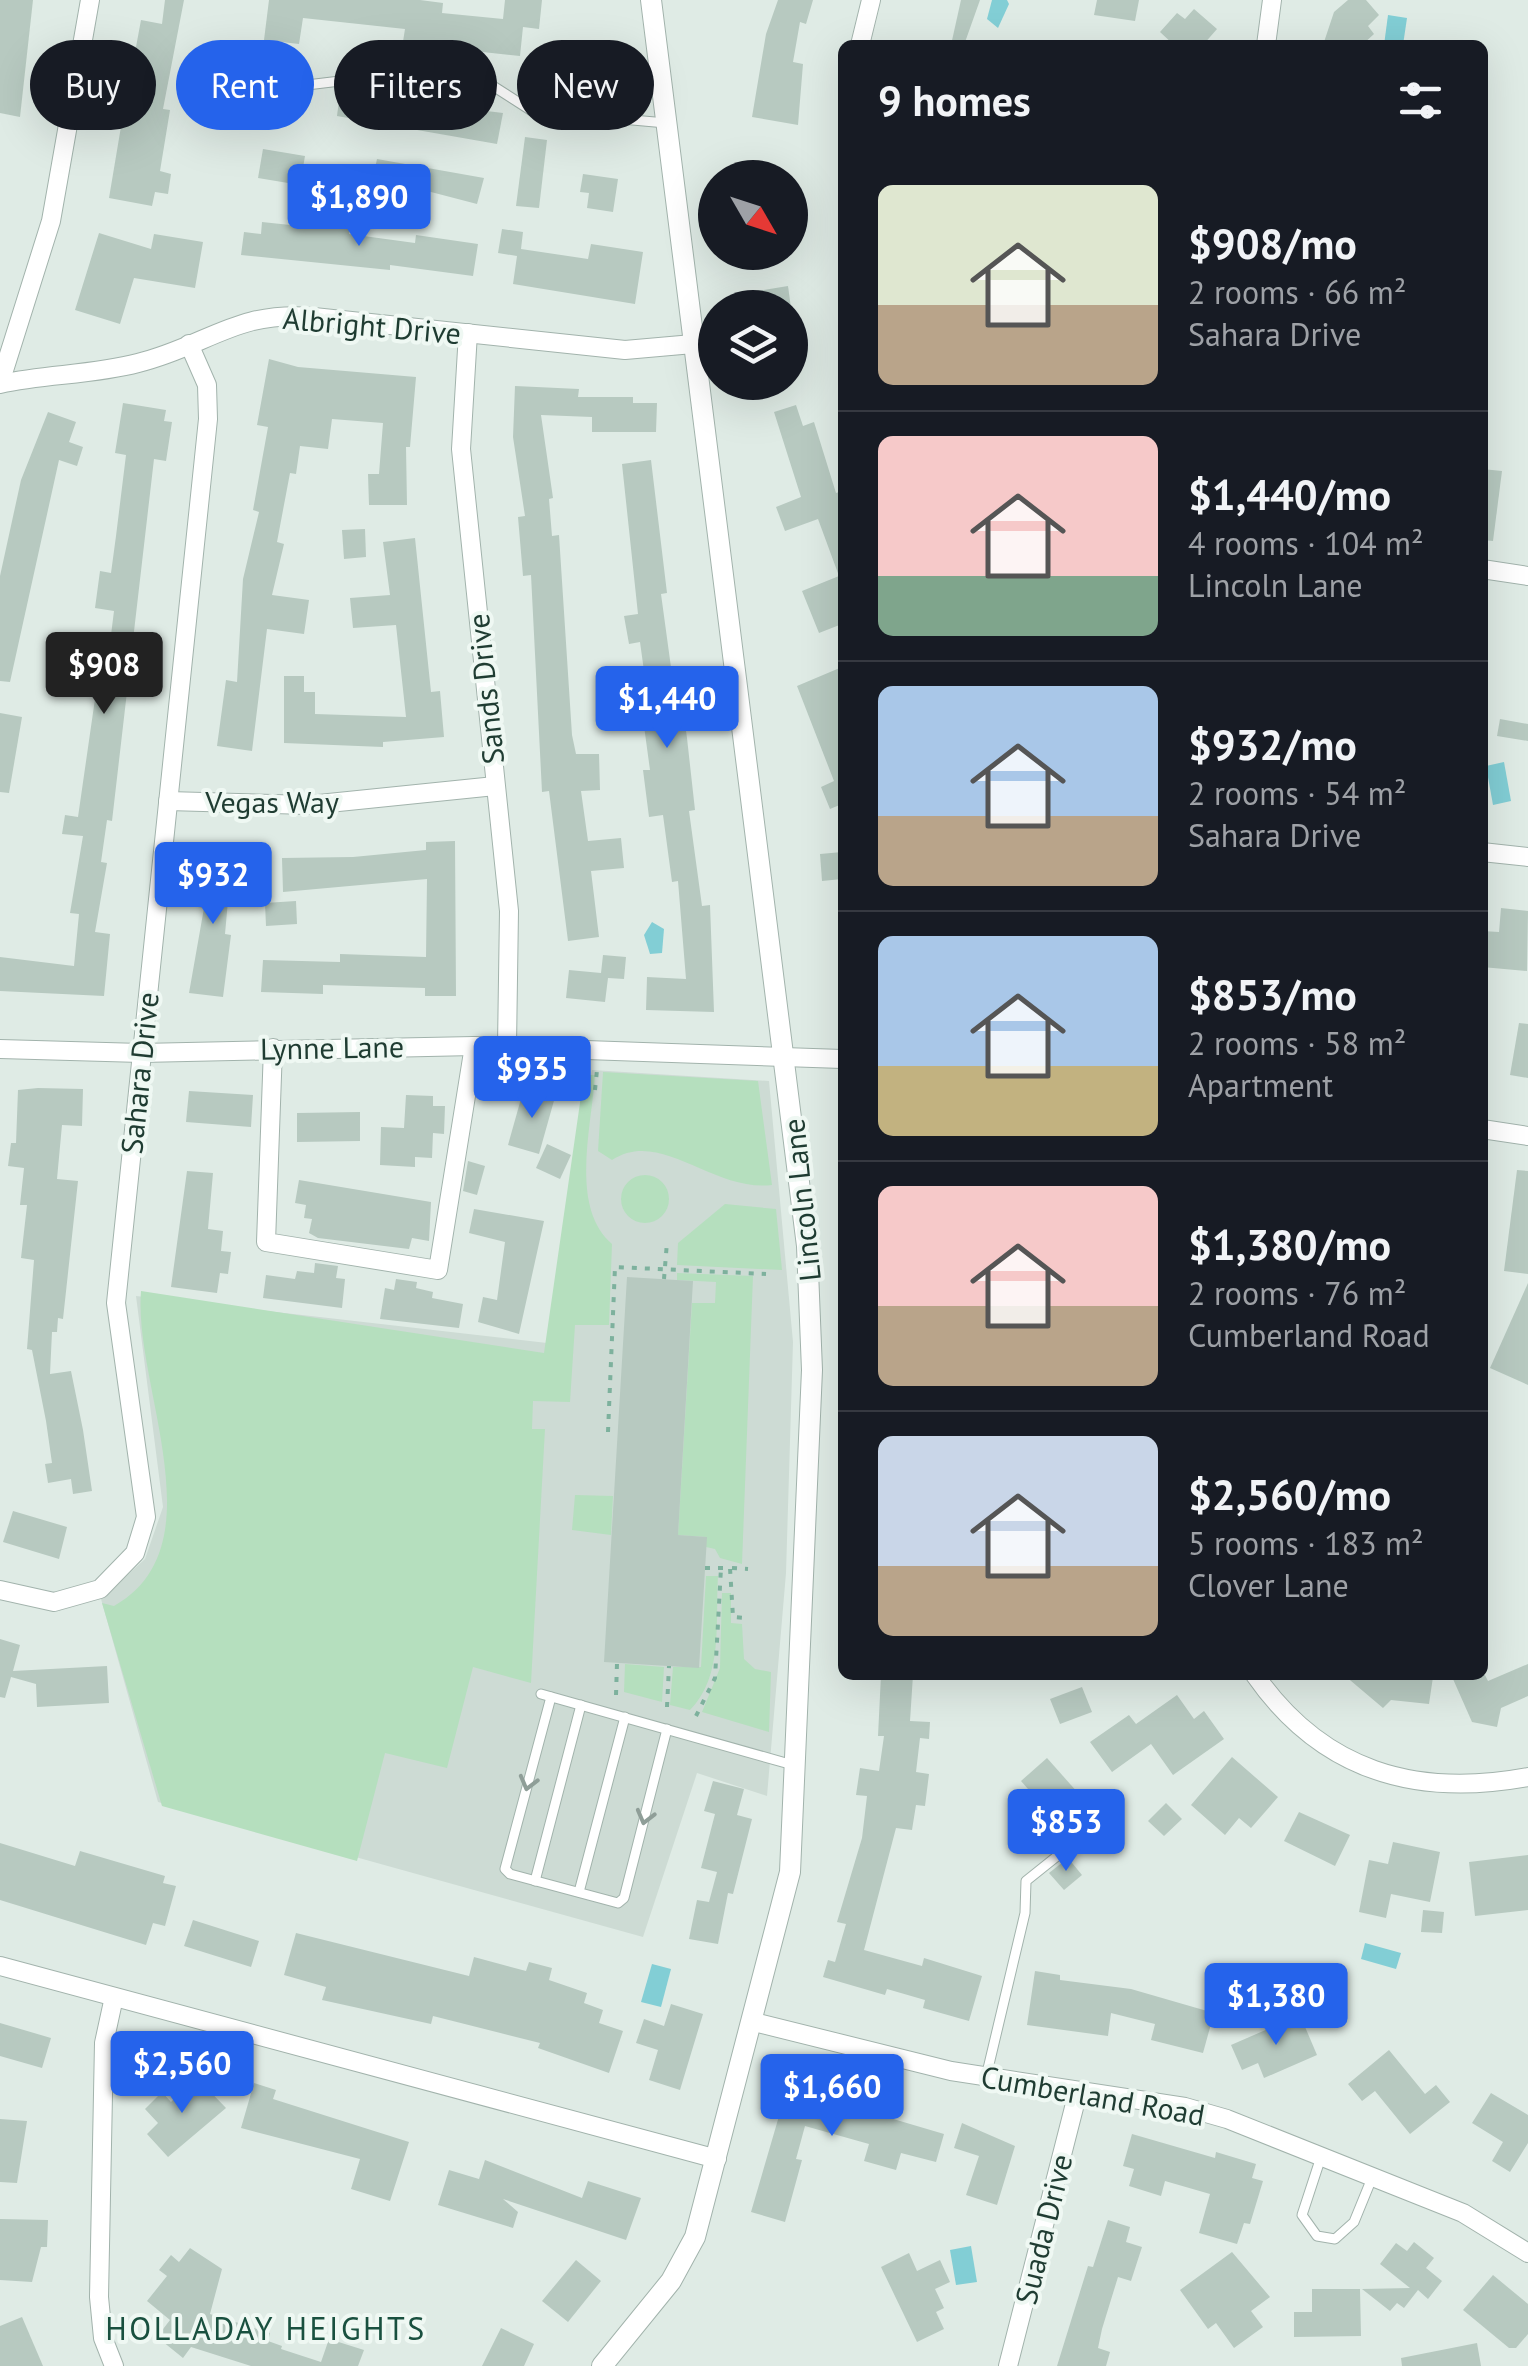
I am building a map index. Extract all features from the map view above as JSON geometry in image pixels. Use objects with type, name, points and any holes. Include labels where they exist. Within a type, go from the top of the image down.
[{"type":"street","points":[[0,384],[52,221],[90,0]]},
{"type":"street","name":"Lincoln Lane","points":[[602,2366],[681,2266],[700,2223],[788,1883],[796,1766],[812,1314],[784,1056],[651,0]]},
{"type":"street","points":[[861,40],[872,0]]},
{"type":"street","points":[[1267,40],[1272,0]]},
{"type":"street","name":"Albright Drive","points":[[0,384],[134,364],[236,323],[285,315],[624,350],[693,344]]},
{"type":"street","name":"Sands Drive","points":[[468,333],[460,449],[509,922],[507,1046]]},
{"type":"street","name":"Sahara Drive","points":[[0,1590],[43,1602],[66,1600],[100,1589],[128,1562],[144,1530],[146,1504],[116,1303],[208,418],[207,384],[189,344]]},
{"type":"street","points":[[1488,569],[1528,576]]},
{"type":"street","name":"Vegas Way","points":[[168,800],[309,805],[495,786]]},
{"type":"street","points":[[1488,853],[1528,858]]},
{"type":"street","points":[[273,1048],[266,1242],[438,1270],[474,1046]]},
{"type":"street","name":"Lynne Lane","points":[[0,1049],[140,1053],[507,1046],[838,1059]]},
{"type":"street","points":[[1488,1130],[1528,1136]]},
{"type":"street","points":[[1258,1680],[1275,1704],[1315,1741],[1353,1764],[1397,1778],[1456,1785],[1528,1777]]},
{"type":"street","points":[[0,1966],[717,2159]]},
{"type":"street","points":[[114,1996],[104,2043],[99,2297],[103,2338],[114,2366]]},
{"type":"street","name":"Cumberland Road","points":[[754,2022],[916,2064],[1206,2112],[1322,2155],[1478,2221],[1528,2253]]},
{"type":"street","name":"Suada Drive","points":[[1008,2366],[1078,2092]]},
{"type":"lane","points":[[314,84],[365,78],[493,86],[532,110],[666,123]]},
{"type":"lane","points":[[668,1730],[624,1898],[618,1903],[505,1870],[546,1695],[796,1766]]},
{"type":"lane","points":[[535,1881],[581,1705]]},
{"type":"lane","points":[[579,1892],[624,1717]]},
{"type":"lane","points":[[986,2077],[1024,1913],[1026,1881],[1066,1849]]},
{"type":"lane","points":[[1322,2155],[1302,2215],[1317,2236],[1335,2238],[1350,2230],[1373,2176]]},
{"type":"path","points":[[596,1090],[597,1066]]},
{"type":"path","points":[[664,1279],[667,1242]]},
{"type":"path","points":[[608,1432],[615,1268],[766,1274]]},
{"type":"path","points":[[705,1568],[748,1569]]},
{"type":"path","points":[[696,1716],[715,1678],[721,1568]]},
{"type":"path","points":[[730,1568],[733,1617],[746,1618]]},
{"type":"path","points":[[616,1695],[618,1663]]},
{"type":"path","points":[[667,1707],[669,1666]]},
{"type":"shaded area","points":[[592,1070],[769,1081],[793,1342],[786,1573],[767,1796],[697,1773],[643,1937],[158,1802],[101,1599],[145,1559],[163,1507],[136,1296],[547,1343]]},
{"type":"green space","points":[[603,1072],[758,1081],[772,1185],[729,1180],[649,1151],[630,1152],[612,1160],[598,1151]]},
{"type":"green space","points":[[584,1075],[595,1075],[587,1188],[599,1228],[612,1244],[609,1325],[575,1325],[570,1402],[533,1401],[532,1429],[545,1429],[531,1683],[473,1667],[447,1768],[385,1753],[357,1861],[162,1806],[102,1603],[114,1606],[145,1579],[162,1545],[167,1505],[164,1461],[142,1329],[141,1291],[544,1353]]},
{"type":"green space","points":[[645,1175],[662,1182],[669,1199],[662,1216],[645,1223],[628,1216],[621,1199],[628,1182]]},
{"type":"green space","points":[[725,1204],[776,1209],[782,1270],[677,1265],[678,1243]]},
{"type":"green space","points":[[677,1273],[753,1276],[742,1564],[720,1558],[715,1549],[706,1547],[706,1537],[678,1535],[692,1303],[715,1303],[716,1282],[677,1280]]},
{"type":"green space","points":[[575,1495],[613,1496],[611,1535],[572,1530]]},
{"type":"green space","points":[[706,1576],[718,1576],[716,1647],[708,1681],[690,1710],[670,1705],[673,1667],[701,1667]]},
{"type":"green space","points":[[722,1593],[731,1593],[731,1623],[742,1624],[744,1659],[755,1669],[771,1672],[769,1732],[702,1712],[720,1668]]},
{"type":"green space","points":[[625,1664],[664,1667],[662,1702],[624,1692]]},
{"type":"water","points":[[992,0],[1007,0],[1009,4],[998,28],[987,19]]},
{"type":"water","points":[[1388,15],[1407,18],[1404,40],[1385,40]]},
{"type":"water","points":[[1504,762],[1511,801],[1493,805],[1488,766]]},
{"type":"water","points":[[652,922],[664,929],[662,953],[650,954],[644,935]]},
{"type":"water","points":[[1365,1943],[1401,1953],[1396,1969],[1361,1959]]},
{"type":"water","points":[[652,1964],[671,1969],[661,2007],[641,2002]]},
{"type":"water","points":[[971,2246],[977,2282],[956,2285],[950,2250]]},
{"type":"building","points":[[0,0],[33,0],[20,117],[0,113]]},
{"type":"building","points":[[165,0],[184,0],[163,109],[170,110],[160,171],[171,174],[168,194],[155,192],[152,206],[109,198],[120,130],[156,130],[156,40],[137,40],[141,20],[162,24]]},
{"type":"building","points":[[269,0],[420,0],[443,3],[442,13],[503,19],[505,0],[542,0],[539,29],[523,27],[522,40],[517,40],[517,56],[497,54],[497,40],[403,40],[405,29],[303,18],[300,40],[264,40]]},
{"type":"building","points":[[778,0],[813,0],[806,24],[800,22],[793,62],[803,64],[798,125],[752,117],[766,34]]},
{"type":"building","points":[[961,0],[980,0],[966,40],[952,40]]},
{"type":"building","points":[[1097,0],[1139,0],[1135,21],[1094,15]]},
{"type":"building","points":[[1348,0],[1366,0],[1379,15],[1368,26],[1374,34],[1367,40],[1325,40],[1334,12]]},
{"type":"building","points":[[1194,9],[1217,29],[1207,40],[1169,40],[1160,32],[1177,13],[1185,19]]},
{"type":"building","points":[[497,112],[503,113],[497,144],[417,130],[497,130]]},
{"type":"building","points":[[525,137],[547,140],[539,208],[516,206]]},
{"type":"building","points":[[263,149],[305,156],[300,185],[258,178]]},
{"type":"building","points":[[377,159],[484,178],[477,204],[408,186],[406,194],[371,187]]},
{"type":"building","points":[[583,174],[618,179],[613,212],[587,208],[589,193],[580,192]]},
{"type":"building","points":[[262,222],[328,229],[329,222],[350,225],[349,234],[415,243],[416,235],[478,244],[473,276],[390,265],[390,270],[241,255],[244,232],[261,234]]},
{"type":"building","points":[[502,229],[523,232],[521,249],[588,259],[591,244],[643,252],[635,304],[513,284],[517,256],[498,253]]},
{"type":"building","points":[[99,233],[151,249],[154,234],[203,242],[195,288],[134,278],[120,324],[75,310]]},
{"type":"building","points":[[269,359],[298,367],[416,377],[410,447],[406,447],[407,505],[369,505],[368,474],[379,474],[383,423],[332,419],[328,449],[300,446],[296,474],[290,473],[277,542],[284,544],[272,595],[309,600],[304,634],[267,629],[252,751],[217,746],[226,680],[237,682],[243,579],[259,512],[253,510],[268,427],[257,425]]},
{"type":"building","points":[[515,386],[579,389],[578,397],[633,397],[633,403],[657,403],[656,432],[592,432],[592,417],[541,415],[553,498],[549,499],[552,536],[559,535],[572,735],[576,754],[599,754],[600,790],[581,791],[588,841],[621,838],[624,868],[591,871],[599,937],[568,941],[549,791],[542,792],[531,575],[523,576],[518,517],[525,516],[513,437]]},
{"type":"building","points":[[123,403],[166,410],[164,421],[172,422],[166,461],[154,459],[112,821],[107,820],[101,862],[107,863],[95,932],[110,934],[104,996],[0,991],[0,957],[74,966],[79,914],[70,913],[83,836],[62,834],[65,815],[78,817],[97,685],[79,683],[83,648],[109,651],[114,611],[95,608],[100,571],[111,573],[126,455],[115,453]]},
{"type":"building","points":[[796,405],[803,426],[814,422],[838,492],[838,573],[818,519],[785,531],[776,507],[801,497],[774,412]]},
{"type":"building","points":[[48,412],[76,422],[69,442],[83,447],[77,466],[59,460],[10,682],[0,681],[0,576],[21,480]]},
{"type":"building","points":[[651,460],[667,593],[661,594],[673,682],[679,681],[695,810],[689,811],[702,906],[710,905],[714,1012],[646,1010],[647,977],[686,979],[678,881],[672,882],[663,815],[649,817],[643,770],[650,770],[644,726],[657,724],[649,671],[644,671],[640,642],[629,644],[624,616],[638,614],[622,464]]},
{"type":"building","points":[[1488,470],[1502,471],[1493,541],[1488,541]]},
{"type":"building","points":[[365,529],[366,557],[344,559],[342,530]]},
{"type":"building","points":[[415,538],[431,692],[440,691],[444,737],[383,742],[383,747],[284,743],[284,676],[304,676],[304,692],[315,692],[315,714],[406,717],[396,625],[353,628],[350,598],[390,595],[383,542]]},
{"type":"building","points":[[838,576],[838,626],[819,633],[802,591]]},
{"type":"building","points":[[838,669],[838,806],[830,809],[821,787],[834,781],[797,686]]},
{"type":"building","points":[[0,713],[22,717],[9,793],[0,792]]},
{"type":"building","points":[[1500,719],[1528,724],[1528,741],[1497,736]]},
{"type":"building","points":[[455,841],[456,996],[425,996],[425,988],[323,985],[323,994],[261,992],[263,960],[340,962],[340,954],[426,957],[427,879],[283,892],[282,858],[426,850],[426,842]]},
{"type":"building","points":[[838,852],[838,879],[822,881],[820,854]]},
{"type":"building","points":[[203,853],[232,856],[225,934],[231,935],[223,997],[189,993],[204,908],[198,907]]},
{"type":"building","points":[[296,901],[297,924],[266,926],[265,903]]},
{"type":"building","points":[[1501,908],[1528,911],[1527,971],[1488,968],[1488,931],[1499,932]]},
{"type":"building","points":[[603,955],[626,957],[624,979],[608,978],[605,1002],[566,998],[569,970],[601,973]]},
{"type":"building","points":[[1519,1023],[1528,1024],[1528,1078],[1510,1075]]},
{"type":"building","points":[[524,1088],[555,1097],[539,1154],[508,1145]]},
{"type":"building","points":[[83,1089],[82,1126],[62,1125],[57,1179],[78,1181],[63,1319],[58,1318],[57,1332],[52,1332],[50,1374],[71,1371],[83,1430],[92,1491],[73,1494],[71,1479],[48,1483],[45,1464],[52,1463],[46,1421],[32,1350],[27,1349],[34,1260],[21,1258],[27,1205],[20,1205],[24,1168],[8,1166],[11,1143],[16,1143],[18,1090]]},
{"type":"building","points":[[189,1091],[253,1095],[251,1127],[186,1122]]},
{"type":"building","points":[[406,1095],[433,1096],[433,1106],[445,1106],[444,1134],[433,1133],[432,1158],[415,1157],[415,1167],[380,1165],[381,1127],[404,1128]]},
{"type":"building","points":[[360,1112],[360,1141],[297,1142],[297,1113]]},
{"type":"building","points":[[547,1144],[571,1155],[560,1179],[536,1168]]},
{"type":"building","points":[[468,1161],[485,1166],[477,1195],[463,1191]]},
{"type":"building","points":[[1517,1170],[1528,1171],[1528,1274],[1504,1271]]},
{"type":"building","points":[[187,1171],[213,1173],[208,1229],[223,1231],[221,1251],[231,1252],[228,1274],[220,1273],[217,1293],[171,1287]]},
{"type":"building","points":[[299,1180],[431,1202],[429,1241],[412,1238],[409,1249],[318,1238],[309,1233],[312,1219],[304,1218],[306,1205],[295,1203]]},
{"type":"building","points":[[474,1209],[544,1221],[519,1334],[478,1322],[483,1297],[497,1300],[505,1242],[469,1233]]},
{"type":"building","points":[[315,1263],[338,1266],[336,1278],[345,1279],[342,1308],[263,1298],[266,1275],[295,1279],[297,1271],[314,1273]]},
{"type":"building","points":[[627,1277],[693,1281],[678,1535],[707,1537],[699,1668],[604,1662]]},
{"type":"building","points":[[396,1279],[417,1282],[416,1288],[433,1292],[432,1298],[463,1304],[459,1328],[380,1319],[385,1288],[394,1290]]},
{"type":"building","points":[[1528,1283],[1528,1385],[1490,1368]]},
{"type":"building","points":[[13,1511],[67,1527],[59,1559],[3,1542]]},
{"type":"building","points":[[0,1639],[20,1645],[13,1671],[107,1666],[109,1703],[37,1707],[36,1684],[11,1677],[5,1698],[0,1697]]},
{"type":"building","points":[[1528,1664],[1528,1696],[1501,1708],[1497,1727],[1472,1722],[1453,1680],[1488,1681]]},
{"type":"building","points":[[881,1680],[913,1680],[910,1721],[930,1722],[929,1739],[920,1738],[916,1772],[929,1774],[925,1806],[916,1805],[912,1830],[896,1828],[864,1950],[922,1966],[924,1958],[982,1976],[969,2021],[923,2008],[925,2000],[887,1989],[885,1995],[823,1977],[828,1960],[835,1962],[846,1924],[837,1922],[862,1838],[867,1796],[856,1795],[860,1768],[879,1771],[884,1736],[878,1736]]},
{"type":"building","points":[[1350,1680],[1433,1680],[1429,1704],[1391,1700],[1383,1708]]},
{"type":"building","points":[[1082,1687],[1092,1712],[1060,1724],[1050,1699]]},
{"type":"building","points":[[1177,1695],[1194,1719],[1204,1711],[1224,1739],[1173,1775],[1151,1744],[1112,1772],[1090,1742],[1129,1715],[1136,1724]]},
{"type":"building","points":[[1232,1757],[1278,1797],[1251,1828],[1239,1818],[1225,1835],[1191,1805]]},
{"type":"building","points":[[1047,1758],[1110,1829],[1084,1853],[1021,1781]]},
{"type":"building","points":[[713,1781],[744,1789],[737,1815],[752,1819],[733,1894],[728,1893],[718,1944],[689,1939],[697,1900],[709,1902],[717,1872],[701,1868],[715,1814],[704,1811]]},
{"type":"building","points":[[1166,1803],[1182,1819],[1164,1836],[1148,1821]]},
{"type":"building","points":[[1299,1812],[1350,1835],[1335,1866],[1284,1841]]},
{"type":"building","points":[[1393,1842],[1440,1852],[1430,1902],[1391,1894],[1386,1918],[1359,1912],[1369,1860],[1388,1864]]},
{"type":"building","points":[[0,1843],[75,1866],[80,1851],[165,1876],[163,1883],[176,1886],[165,1926],[153,1923],[146,1945],[0,1900]]},
{"type":"building","points":[[1528,1855],[1528,1910],[1475,1916],[1469,1862]]},
{"type":"building","points":[[1068,1858],[1082,1875],[1064,1890],[1049,1873]]},
{"type":"building","points":[[1423,1910],[1444,1912],[1442,1933],[1421,1932]]},
{"type":"building","points":[[193,1920],[259,1941],[251,1967],[184,1946]]},
{"type":"building","points":[[296,1933],[469,1976],[474,1957],[526,1971],[529,1962],[552,1968],[549,1980],[587,1993],[584,2003],[603,2010],[599,2023],[623,2031],[609,2073],[538,2048],[540,2043],[433,2016],[431,2024],[322,2000],[326,1987],[284,1975]]},
{"type":"building","points":[[1035,1971],[1060,1975],[1060,1980],[1131,1989],[1214,2013],[1203,2053],[1151,2040],[1155,2024],[1111,2013],[1108,2036],[1027,2025]]},
{"type":"building","points":[[671,2004],[703,2014],[680,2090],[649,2080],[658,2050],[636,2043],[644,2019],[664,2026]]},
{"type":"building","points":[[1300,2015],[1317,2055],[1264,2078],[1258,2063],[1242,2070],[1231,2045]]},
{"type":"building","points":[[0,2023],[51,2038],[42,2068],[0,2056]]},
{"type":"building","points":[[1389,2050],[1425,2094],[1436,2085],[1450,2102],[1410,2134],[1375,2091],[1362,2101],[1348,2084]]},
{"type":"building","points":[[791,2075],[860,2093],[856,2108],[944,2134],[936,2162],[901,2153],[896,2170],[864,2161],[869,2144],[805,2126],[796,2159],[802,2160],[785,2222],[751,2212]]},
{"type":"building","points":[[196,2077],[226,2108],[168,2157],[147,2134],[158,2123],[145,2109],[162,2092],[171,2102]]},
{"type":"building","points":[[254,2083],[276,2090],[273,2099],[409,2142],[390,2201],[351,2189],[360,2159],[241,2128]]},
{"type":"building","points":[[1491,2093],[1528,2115],[1528,2143],[1510,2172],[1492,2161],[1503,2142],[1472,2123]]},
{"type":"building","points":[[0,2119],[27,2121],[17,2183],[0,2182]]},
{"type":"building","points":[[962,2123],[1015,2146],[997,2205],[966,2195],[979,2156],[954,2148]]},
{"type":"building","points":[[1132,2134],[1215,2158],[1216,2152],[1256,2164],[1252,2178],[1263,2181],[1250,2224],[1244,2223],[1237,2244],[1199,2233],[1210,2194],[1165,2181],[1161,2196],[1129,2186],[1134,2169],[1123,2166]]},
{"type":"building","points":[[485,2160],[582,2198],[588,2181],[641,2198],[626,2240],[503,2199],[518,2212],[513,2228],[438,2205],[449,2170],[479,2179]]},
{"type":"building","points":[[0,2219],[48,2220],[47,2247],[41,2247],[32,2282],[0,2280]]},
{"type":"building","points":[[1108,2220],[1130,2227],[1126,2242],[1142,2247],[1131,2281],[1118,2277],[1102,2329],[1098,2348],[1110,2352],[1106,2366],[1057,2366],[1088,2266],[1093,2267]]},
{"type":"building","points":[[1414,2242],[1434,2258],[1426,2268],[1442,2281],[1428,2299],[1418,2290],[1404,2308],[1397,2303],[1390,2311],[1362,2289],[1410,2288],[1380,2264],[1396,2243],[1407,2251]]},
{"type":"building","points":[[190,2248],[222,2269],[210,2314],[270,2333],[268,2341],[282,2346],[281,2349],[321,2362],[329,2339],[364,2350],[358,2366],[251,2366],[191,2347],[183,2358],[157,2337],[170,2320],[147,2301],[167,2276],[159,2270],[171,2255],[179,2262]]},
{"type":"building","points":[[1232,2252],[1270,2297],[1251,2311],[1263,2327],[1234,2348],[1216,2323],[1208,2329],[1180,2290]]},
{"type":"building","points":[[909,2253],[917,2271],[940,2260],[950,2282],[935,2289],[944,2308],[936,2312],[944,2329],[917,2342],[881,2267]]},
{"type":"building","points":[[576,2260],[601,2281],[568,2322],[542,2301]]},
{"type":"building","points":[[1493,2275],[1528,2304],[1528,2334],[1516,2348],[1509,2348],[1463,2310]]},
{"type":"building","points":[[1312,2289],[1360,2289],[1361,2336],[1294,2337],[1294,2312],[1312,2312]]},
{"type":"building","points":[[22,2317],[43,2366],[0,2366],[0,2326]]},
{"type":"building","points":[[501,2328],[534,2344],[524,2366],[482,2366]]},
{"type":"building","points":[[1477,2343],[1481,2366],[1402,2366],[1401,2358]]},
{"type":"district","name":"HOLLADAY HEIGHTS","points":[[266,2328]]}]
